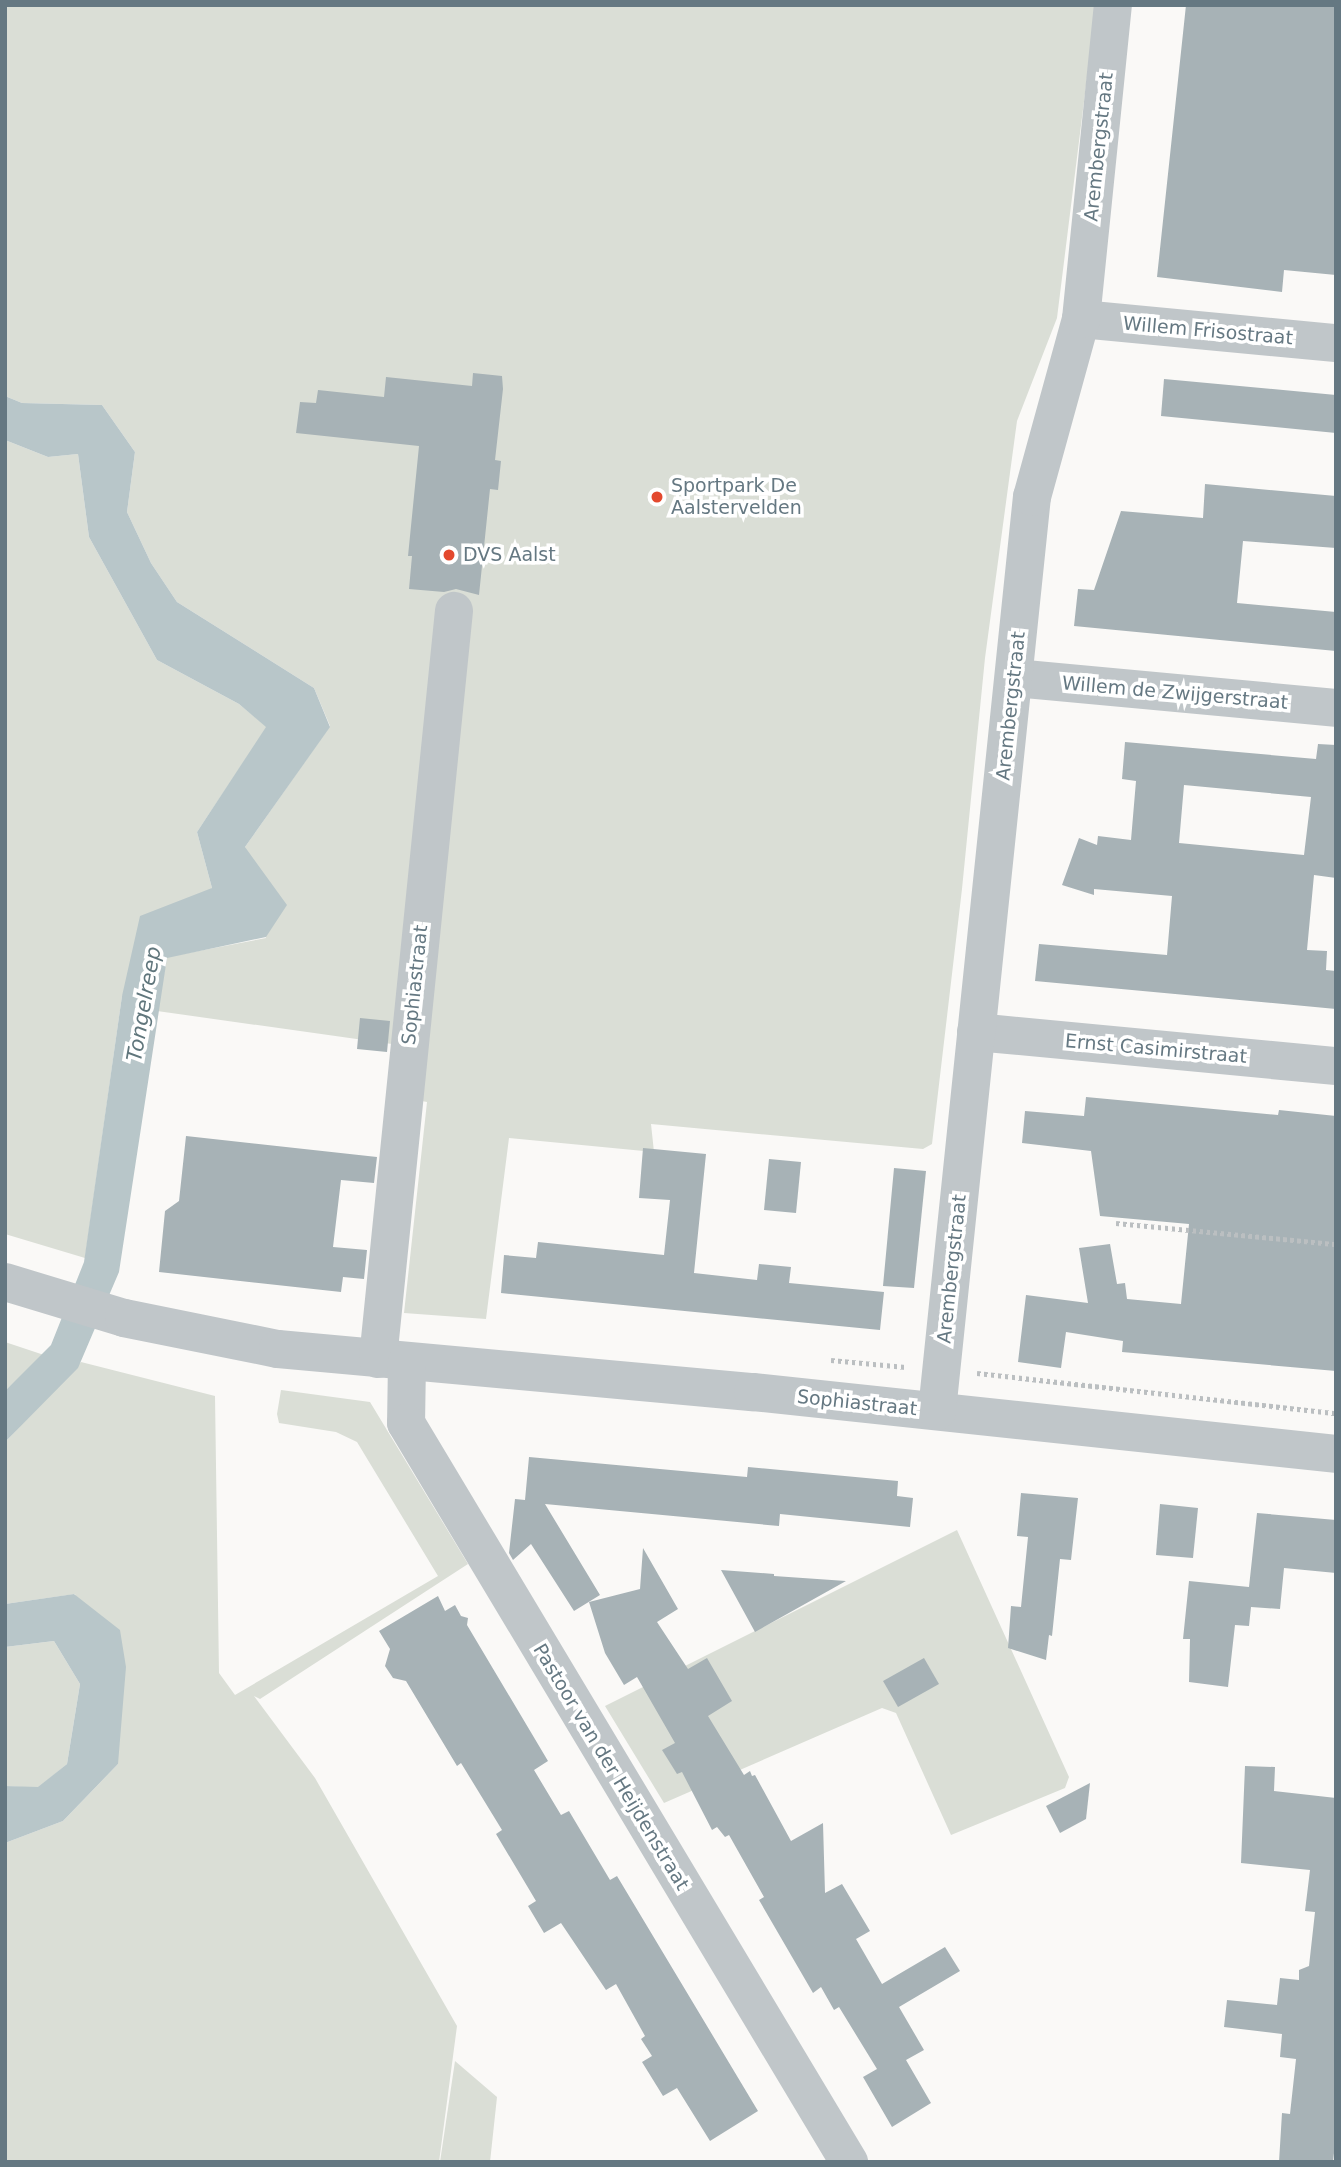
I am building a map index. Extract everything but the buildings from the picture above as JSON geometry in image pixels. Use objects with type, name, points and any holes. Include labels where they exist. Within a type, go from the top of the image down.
[{"type":"street","name":"Arembergstraat","points":[[937,1411],[1032,497],[1081,319],[1113,5]]},
{"type":"street","name":"Willem Frisostraat","points":[[1081,319],[1336,343]]},
{"type":"street","name":"Sophiastraat","points":[[392,1361],[454,611]]},
{"type":"street","name":"Willem de Zwijgerstraat","points":[[1014,678],[1336,708]]},
{"type":"street","name":"Ernst Casimirstraat","points":[[975,1032],[1336,1066]]},
{"type":"street","name":"Sophiastraat","points":[[5,1282],[63,1302],[124,1318],[278,1349],[937,1411],[1336,1454]]},
{"type":"street","name":"Pastoor van der Heijdenstraat","points":[[392,1361],[406,1423],[849,2162]]},
{"type":"path","points":[[1116,1223],[1336,1244]]},
{"type":"shaded area","name":"Sportpark De Aalstervelden","points":[[5,5],[1096,5],[1057,318],[1017,421],[985,658],[962,889],[932,1144],[923,1149],[651,1124],[654,1152],[509,1138],[486,1319],[404,1313],[427,1102],[389,1095],[392,1044],[157,1011],[167,957],[266,938],[245,847],[330,726],[314,688],[177,602],[151,563],[127,512],[135,452],[102,405],[22,403],[5,396]]},
{"type":"shaded area","points":[[5,440],[48,457],[78,454],[89,537],[157,660],[239,704],[267,727],[197,832],[212,888],[122,996],[85,1258],[5,1234]]},
{"type":"shaded area","points":[[5,1342],[44,1355],[5,1391]]},
{"type":"shaded area","points":[[81,1362],[215,1396],[219,1673],[235,1695],[438,1576],[357,1442],[336,1432],[279,1423],[277,1414],[281,1390],[370,1402],[468,1564],[260,1699],[254,1696],[315,1778],[457,2026],[439,2162],[5,2162],[5,1843],[63,1821],[118,1764],[75,1594],[5,1604],[5,1442]]},
{"type":"shaded area","points":[[957,1530],[1069,1777],[1065,1788],[951,1835],[896,1713],[882,1708],[664,1803],[605,1706]]},
{"type":"shaded area","points":[[54,1641],[80,1684],[67,1764],[38,1788],[5,1786],[5,1647]]},
{"type":"shaded area","points":[[455,2061],[497,2097],[490,2162],[440,2162]]},
{"type":"water","name":"Tongelreep","points":[[5,396],[22,403],[102,405],[135,452],[127,512],[151,563],[177,602],[314,688],[330,727],[245,847],[287,905],[266,937],[167,958],[119,1272],[78,1368],[5,1442],[5,1391],[51,1345],[84,1262],[122,996],[140,916],[212,888],[197,832],[266,727],[239,704],[157,660],[89,537],[78,454],[48,457],[5,440]]},
{"type":"water","points":[[74,1594],[120,1630],[126,1667],[118,1764],[63,1821],[5,1843],[5,1786],[38,1787],[67,1764],[80,1684],[54,1641],[5,1647],[5,1604]]},
{"type":"place","name":"Sportpark De Aalstervelden","points":[[657,497]]},
{"type":"place","name":"DVS Aalst","points":[[449,555]]}]
